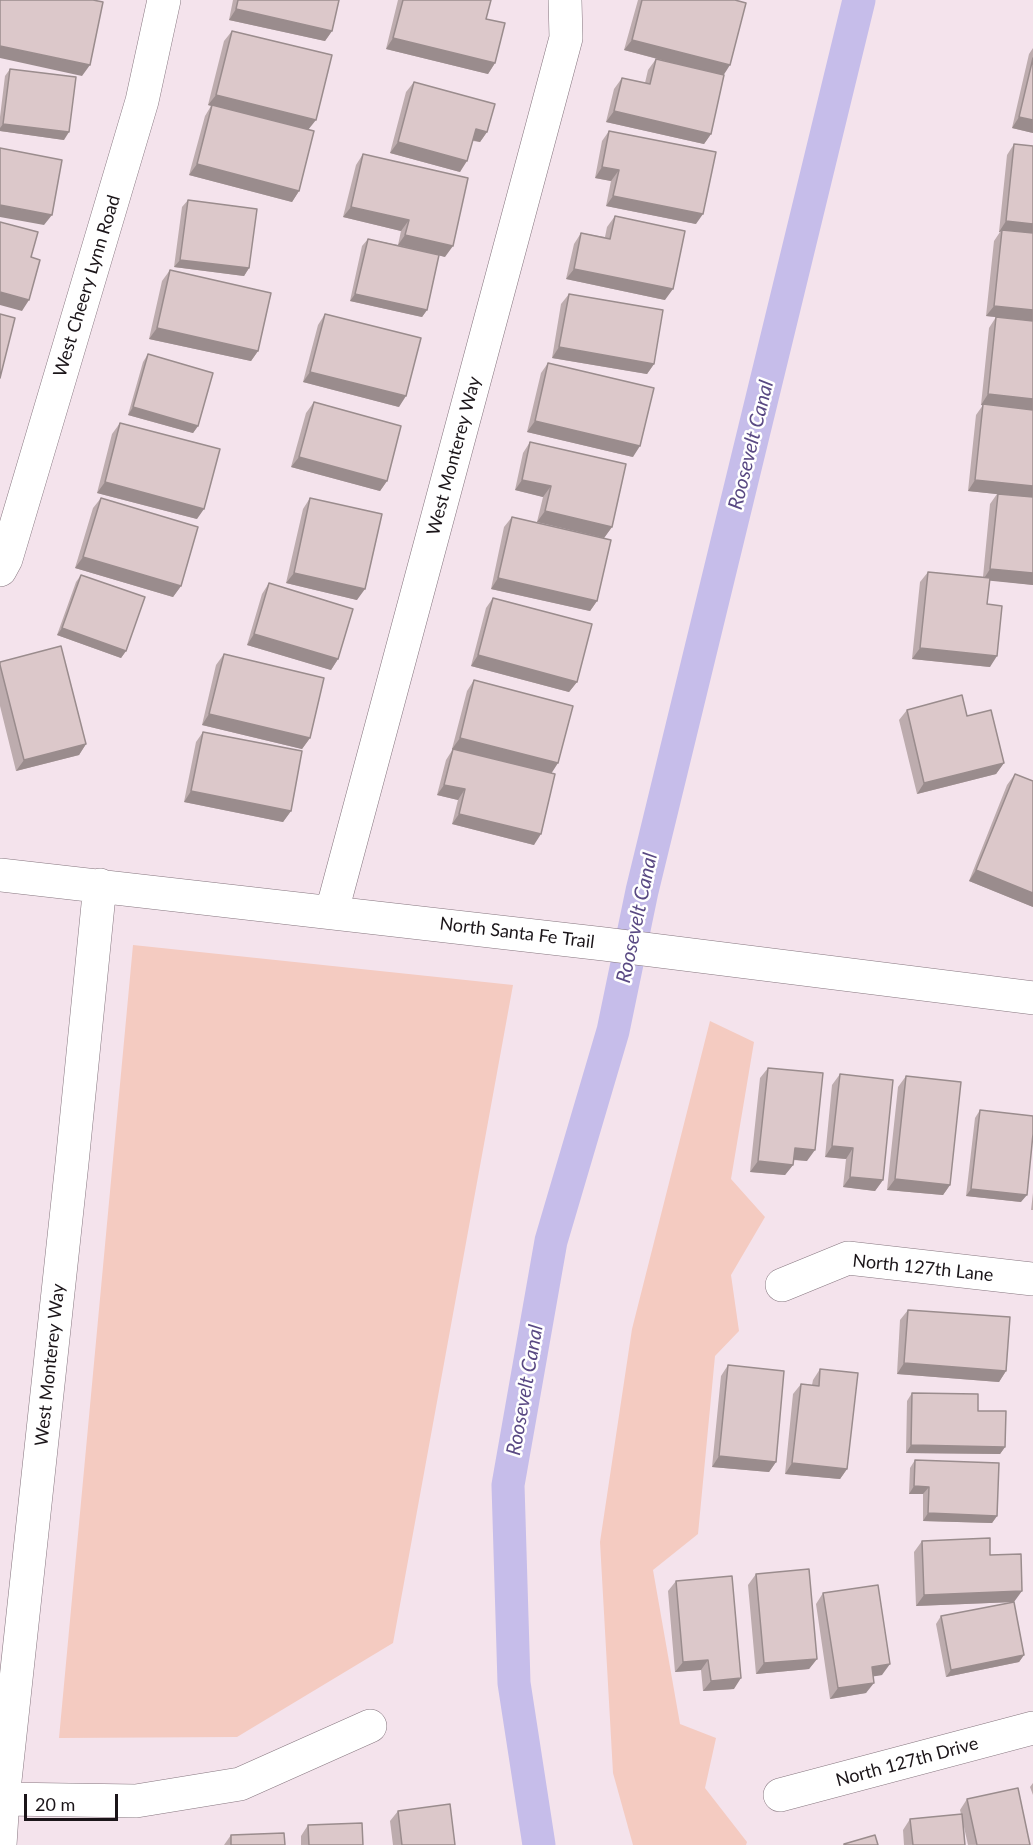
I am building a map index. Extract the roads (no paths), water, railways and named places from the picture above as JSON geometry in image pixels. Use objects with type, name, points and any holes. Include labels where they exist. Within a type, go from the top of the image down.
[{"type":"street","name":"West Cheery Lynn Road","points":[[0,570],[6,559],[142,101],[164,0]]},
{"type":"street","name":"West Monterey Way","points":[[332,911],[566,38],[565,0]]},
{"type":"street","name":"North Santa Fe Trail","points":[[0,875],[332,911],[1033,998]]},
{"type":"street","name":"West Monterey Way","points":[[0,1845],[100,885]]},
{"type":"street","name":"North 127th Lane","points":[[782,1285],[848,1258],[1033,1280]]},
{"type":"street","points":[[3,1799],[136,1801],[240,1784],[370,1726]]},
{"type":"street","name":"North 127th Drive","points":[[780,1795],[1033,1728]]},
{"type":"waterway","name":"Roosevelt Canal","points":[[539,1845],[514,1683],[508,1485],[551,1241],[613,1031],[642,891],[859,0]]}]
